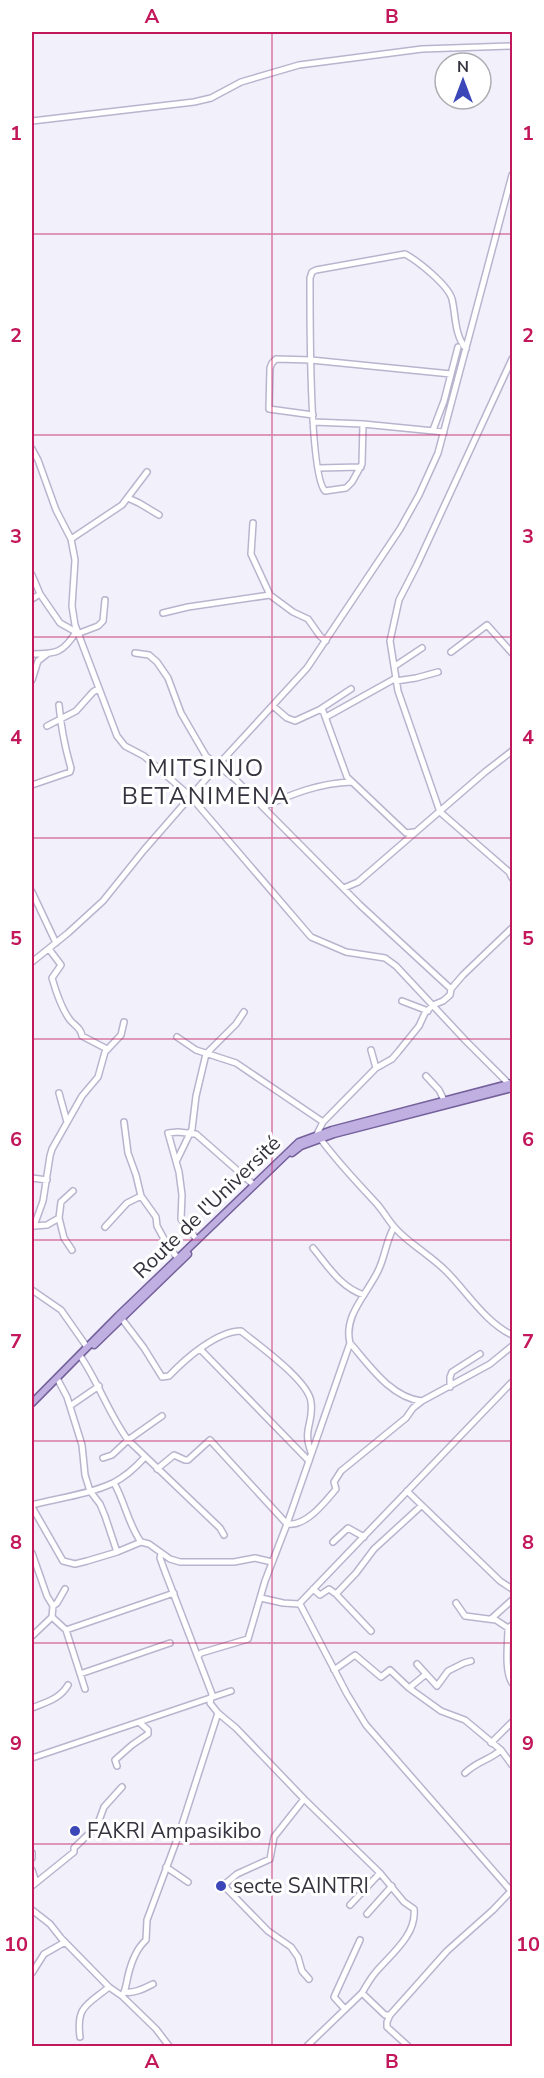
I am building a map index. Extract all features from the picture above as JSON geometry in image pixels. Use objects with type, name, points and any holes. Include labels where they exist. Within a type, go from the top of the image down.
[{"type":"main road","name":"Route de l'Université","points":[[32,1405],[87,1347],[293,1146],[319,1136],[444,1100],[512,1085]]},
{"type":"main road","name":"Route de l'Université","points":[[355,1126],[512,1085]]},
{"type":"main road","name":"Route de l'Université","points":[[32,1405],[296,1149],[319,1136]]},
{"type":"street","points":[[32,121],[194,102],[211,98],[241,82],[299,65],[422,49],[513,46]]},
{"type":"street","points":[[32,962],[103,901],[218,765],[307,668],[394,538],[419,495],[438,453],[513,175]]},
{"type":"street","points":[[363,424],[361,467],[352,483],[346,488],[325,491],[320,482],[313,415],[310,278],[312,272],[402,254],[416,260],[447,290],[452,301],[454,324],[465,349]]},
{"type":"street","points":[[433,430],[458,347]]},
{"type":"street","points":[[313,415],[269,409],[272,363],[276,359],[311,360],[451,374]]},
{"type":"street","points":[[513,359],[422,556],[399,600],[390,641],[402,705],[440,812],[513,878]]},
{"type":"street","points":[[314,422],[444,432]]},
{"type":"street","points":[[32,449],[56,510],[71,539],[75,560],[72,606],[77,633],[117,736],[125,746],[144,756],[191,797],[311,937],[346,952],[385,958],[407,975],[433,1005],[512,1085]]},
{"type":"street","points":[[318,468],[361,467]]},
{"type":"street","points":[[71,539],[122,505],[147,472]]},
{"type":"street","points":[[128,498],[159,515]]},
{"type":"street","points":[[254,523],[250,554],[270,595],[308,619],[326,641]]},
{"type":"street","points":[[32,574],[40,594],[60,623],[77,633]]},
{"type":"street","points":[[32,599],[40,594]]},
{"type":"street","points":[[163,613],[270,595]]},
{"type":"street","points":[[32,654],[59,652],[77,633],[98,626],[103,621],[105,600]]},
{"type":"street","points":[[451,652],[487,625],[513,653]]},
{"type":"street","points":[[395,666],[422,648]]},
{"type":"street","points":[[135,653],[149,656],[157,662],[168,678],[181,713],[206,756],[263,807],[344,888],[451,989]]},
{"type":"street","points":[[32,680],[38,661],[48,654]]},
{"type":"street","points":[[326,717],[396,679],[416,678],[438,672]]},
{"type":"street","points":[[47,726],[76,711],[98,689]]},
{"type":"street","points":[[273,706],[287,718],[295,721],[319,710],[351,689]]},
{"type":"street","points":[[32,785],[70,772],[59,705]]},
{"type":"street","points":[[319,710],[323,711],[326,717],[347,777],[406,833],[414,832]]},
{"type":"street","points":[[344,888],[358,882],[484,772],[513,751]]},
{"type":"street","points":[[263,807],[296,793],[330,783],[352,782]]},
{"type":"street","points":[[32,892],[56,943]]},
{"type":"street","points":[[513,928],[463,975],[451,989],[450,995],[433,1005],[392,1059],[376,1068],[323,1122],[319,1136],[337,1162],[344,1166],[349,1175],[377,1204],[394,1227],[447,1272],[495,1323],[513,1335]]},
{"type":"street","points":[[49,949],[61,965],[52,978],[56,993],[68,1017],[81,1031],[82,1036],[107,1049]]},
{"type":"street","points":[[402,1001],[428,1011]]},
{"type":"street","points":[[177,1160],[190,1133],[206,1054],[236,1024],[244,1012]]},
{"type":"street","points":[[59,1218],[47,1225],[33,1226],[43,1201],[50,1156],[82,1096],[98,1077],[107,1049],[121,1035],[124,1022]]},
{"type":"street","points":[[177,1037],[206,1054],[244,1068],[323,1122]]},
{"type":"street","points":[[371,1050],[376,1068]]},
{"type":"street","points":[[426,1076],[439,1090],[444,1100]]},
{"type":"street","points":[[59,1093],[67,1122]]},
{"type":"street","points":[[124,1122],[128,1153],[141,1196],[156,1217],[169,1248],[177,1258]]},
{"type":"street","points":[[197,1240],[181,1219],[182,1190],[177,1160],[168,1133],[196,1134],[254,1185]]},
{"type":"street","points":[[32,1178],[47,1180]]},
{"type":"street","points":[[72,1250],[64,1238],[59,1218],[61,1202],[73,1191]]},
{"type":"street","points":[[105,1227],[128,1203],[141,1196]]},
{"type":"street","points":[[394,1227],[388,1237],[379,1270],[360,1298],[347,1331],[350,1343],[382,1379],[413,1408]]},
{"type":"street","points":[[313,1248],[326,1268],[356,1292],[364,1295]]},
{"type":"street","points":[[32,1290],[61,1310],[87,1347]]},
{"type":"street","points":[[122,1319],[162,1377],[169,1376],[211,1341],[228,1332],[241,1331],[286,1367],[310,1396],[312,1411],[306,1432],[312,1453]]},
{"type":"street","points":[[198,1656],[201,1653],[248,1639],[272,1563],[350,1343]]},
{"type":"street","points":[[157,1469],[174,1455],[188,1460],[210,1440],[287,1524],[296,1524],[320,1506],[336,1489],[334,1482],[341,1471],[406,1418],[413,1408],[490,1364],[513,1346]]},
{"type":"street","points":[[201,1350],[309,1461]]},
{"type":"street","points":[[450,1387],[452,1372],[480,1354]]},
{"type":"street","points":[[81,1357],[128,1440],[220,1528],[224,1535]]},
{"type":"street","points":[[58,1380],[70,1406],[82,1445],[85,1475],[90,1491],[100,1504],[117,1552]]},
{"type":"street","points":[[299,1604],[513,1382]]},
{"type":"street","points":[[70,1406],[99,1386]]},
{"type":"street","points":[[400,1395],[422,1401]]},
{"type":"street","points":[[103,1458],[112,1455],[128,1440],[162,1416]]},
{"type":"street","points":[[145,1457],[114,1483],[32,1507],[63,1561],[75,1564],[117,1552],[141,1542],[149,1544],[161,1554],[180,1562],[234,1562],[255,1558],[272,1563]]},
{"type":"street","points":[[114,1483],[130,1524],[141,1542]]},
{"type":"street","points":[[407,1491],[500,1581],[513,1589]]},
{"type":"street","points":[[336,1594],[374,1549],[421,1506]]},
{"type":"street","points":[[333,1542],[348,1528],[364,1537]]},
{"type":"street","points":[[32,1553],[47,1596],[53,1606],[52,1617],[32,1636]]},
{"type":"street","points":[[161,1554],[160,1558],[212,1694],[210,1703],[414,1910],[408,1936],[376,1972],[362,1993],[307,2046]]},
{"type":"street","points":[[32,1581],[40,1577]]},
{"type":"street","points":[[53,1606],[65,1589]]},
{"type":"street","points":[[313,1589],[320,1595],[328,1589],[336,1594],[370,1631]]},
{"type":"street","points":[[66,1630],[174,1593]]},
{"type":"street","points":[[261,1598],[268,1601],[299,1604]]},
{"type":"street","points":[[491,1619],[513,1600]]},
{"type":"street","points":[[456,1603],[465,1616],[496,1620],[510,1626],[508,1663],[510,1680],[513,1683]]},
{"type":"street","points":[[299,1604],[366,1725],[512,1891],[447,1951],[390,2015],[387,2027],[408,2046]]},
{"type":"street","points":[[52,1617],[66,1630],[85,1689]]},
{"type":"street","points":[[80,1674],[170,1643]]},
{"type":"street","points":[[334,1670],[355,1655],[381,1677],[390,1670],[409,1688],[441,1711],[465,1720],[501,1750],[513,1765]]},
{"type":"street","points":[[417,1664],[437,1686],[448,1671],[471,1661]]},
{"type":"street","points":[[409,1688],[425,1675]]},
{"type":"street","points":[[32,1708],[56,1698],[68,1685]]},
{"type":"street","points":[[32,1758],[231,1691]]},
{"type":"street","points":[[123,1994],[138,1947],[146,1940],[147,1920],[179,1834],[218,1713]]},
{"type":"street","points":[[491,1743],[513,1722]]},
{"type":"street","points":[[117,1766],[115,1760],[148,1734],[148,1730],[140,1723]]},
{"type":"street","points":[[465,1773],[475,1763],[490,1759],[501,1750]]},
{"type":"street","points":[[34,1884],[74,1852],[74,1848],[97,1826],[104,1807],[122,1787]]},
{"type":"street","points":[[304,1799],[274,1837],[270,1859],[237,1874],[225,1884],[227,1889],[268,1931],[291,1947],[298,1956],[302,1971],[309,1979]]},
{"type":"street","points":[[32,1853],[32,1858]]},
{"type":"street","points":[[166,1867],[188,1882]]},
{"type":"street","points":[[32,1870],[34,1884]]},
{"type":"street","points":[[350,1905],[380,1873]]},
{"type":"street","points":[[367,1914],[392,1886]]},
{"type":"street","points":[[32,1910],[50,1924],[109,1987],[123,1994],[169,2046]]},
{"type":"street","points":[[344,2008],[334,1996],[360,1940]]},
{"type":"street","points":[[32,1973],[44,1954],[65,1942]]},
{"type":"street","points":[[123,1994],[153,1984]]},
{"type":"street","points":[[80,2037],[78,2023],[82,2009],[109,1987]]},
{"type":"street","points":[[362,1993],[385,2015],[390,2015]]},
{"type":"place","name":"FAKRI Ampasikibo","points":[[75,1831]]},
{"type":"place","name":"secte SAINTRI","points":[[221,1886]]},
{"type":"district","name":"MITSINJO BETANIMENA","points":[[206,782]]}]
